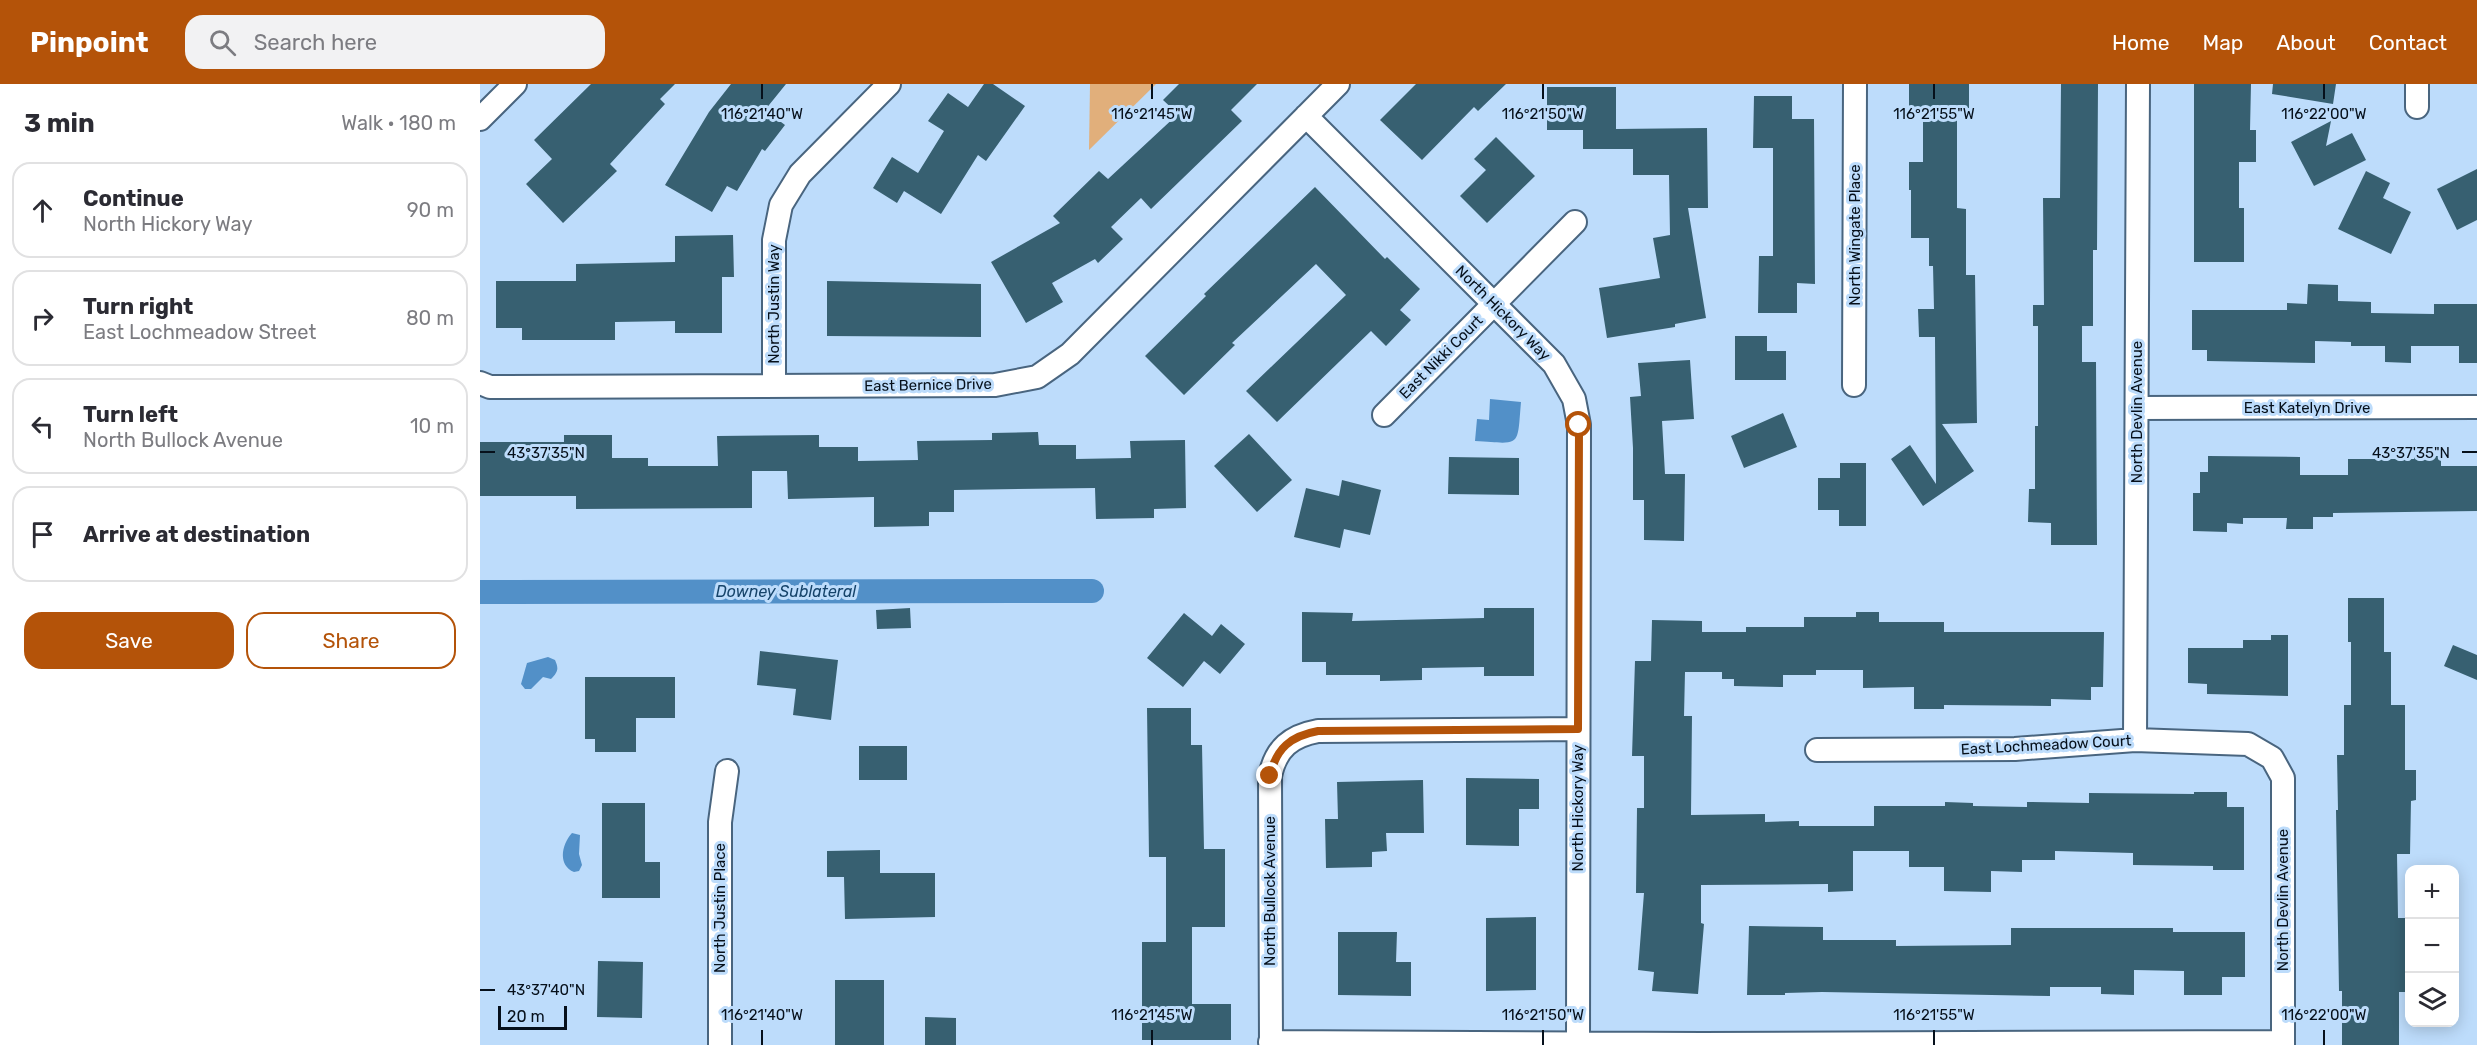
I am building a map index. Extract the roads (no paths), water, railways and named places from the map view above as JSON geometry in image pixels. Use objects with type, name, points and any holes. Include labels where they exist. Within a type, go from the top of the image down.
[{"type":"street","points":[[480,119],[515,84]]},
{"type":"street","name":"North Justin Way","points":[[774,386],[774,240],[781,205],[800,174],[889,84]]},
{"type":"street","points":[[1306,116],[1338,84]]},
{"type":"street","name":"North Wingate Place","points":[[1854,385],[1855,84]]},
{"type":"street","name":"North Devlin Avenue","points":[[2136,740],[2138,84]]},
{"type":"street","points":[[2417,84],[2417,107]]},
{"type":"street","name":"East Bernice Drive","points":[[480,383],[490,387],[995,385],[1037,376],[1070,354],[1306,116]]},
{"type":"street","name":"North Hickory Way","points":[[1306,116],[1554,364],[1574,399],[1579,425],[1578,1043]]},
{"type":"street","name":"East Nikki Court","points":[[1383,415],[1575,222]]},
{"type":"street","name":"East Katelyn Drive","points":[[2137,408],[2477,407]]},
{"type":"street","name":"North Bullock Avenue","points":[[1270,1044],[1270,776],[1278,752],[1288,741],[1303,734],[1318,731],[1578,729]]},
{"type":"street","name":"East Lochmeadow Court","points":[[1817,750],[2015,749],[2136,740],[2248,744],[2272,758]]},
{"type":"street","name":"North Devlin Avenue","points":[[2272,758],[2283,778],[2283,1043]]},
{"type":"street","name":"North Justin Place","points":[[720,1045],[720,822],[728,771]]},
{"type":"street","points":[[1270,1044],[2283,1043]]},
{"type":"water","points":[[1490,399],[1521,402],[1519,428],[1514,440],[1501,443],[1475,441],[1477,419],[1489,420]]},
{"type":"water","points":[[548,657],[555,660],[557,670],[555,674],[551,679],[543,677],[531,689],[525,689],[521,684],[527,663]]},
{"type":"water","points":[[572,833],[580,835],[579,854],[582,865],[579,871],[574,872],[569,869],[563,859],[564,848]]},
{"type":"waterway","name":"Downey Sublateral","points":[[480,592],[1092,591]]}]
